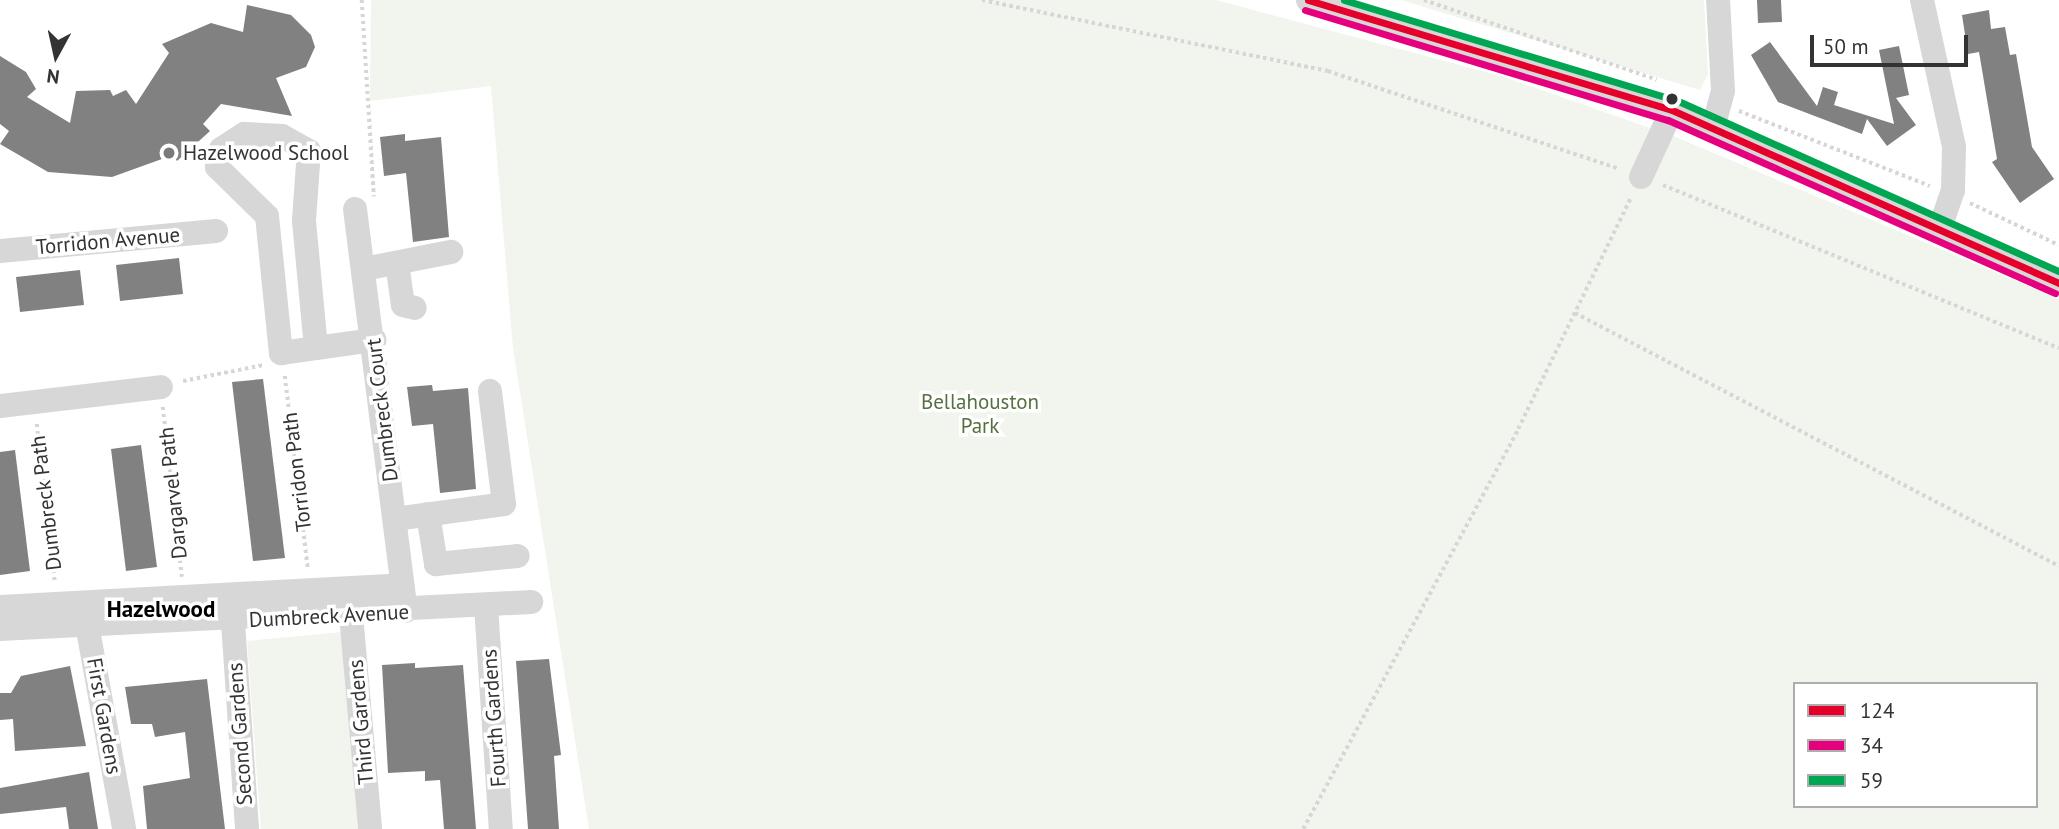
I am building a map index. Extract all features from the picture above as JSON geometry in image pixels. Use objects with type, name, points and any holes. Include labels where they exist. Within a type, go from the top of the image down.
[{"type":"street","points":[[1308,0],[1672,110],[1940,227],[2059,283]]},
{"type":"street","points":[[1713,128],[1723,91],[1718,0]]},
{"type":"street","points":[[1922,0],[1955,147],[1953,190],[1940,227]]},
{"type":"street","points":[[1641,177],[1672,110]]},
{"type":"street","points":[[316,348],[304,220],[309,151],[282,136],[244,134],[221,149],[217,167],[267,216],[282,358],[316,348],[374,340]]},
{"type":"street","name":"Dumbreck Court","points":[[355,209],[374,340],[406,611]]},
{"type":"street","name":"Torridon Avenue","points":[[0,251],[216,231]]},
{"type":"street","points":[[364,269],[451,252]]},
{"type":"street","points":[[397,263],[403,305],[415,308]]},
{"type":"street","points":[[0,406],[161,387]]},
{"type":"street","points":[[395,519],[504,504],[490,391]]},
{"type":"street","points":[[428,514],[436,564],[518,556]]},
{"type":"street","name":"Dumbreck Avenue","points":[[0,629],[184,600],[402,585]]},
{"type":"street","name":"Second Gardens","points":[[231,596],[247,829]]},
{"type":"street","name":"Dumbreck Avenue","points":[[0,607],[58,605],[85,614],[233,621],[531,602]]},
{"type":"street","name":"Fourth Gardens","points":[[486,606],[501,829]]},
{"type":"street","name":"First Gardens","points":[[85,614],[124,829]]},
{"type":"street","name":"Third Gardens","points":[[351,615],[370,829]]},
{"type":"path","points":[[355,209],[374,200],[362,0]]},
{"type":"path","points":[[982,0],[1328,71],[1641,177],[2059,348]]},
{"type":"path","points":[[1303,829],[1575,313],[1641,177]]},
{"type":"path","points":[[1575,313],[2059,566]]},
{"type":"path","points":[[161,387],[282,358]]},
{"type":"path","name":"Torridon Path","points":[[282,358],[311,592]]},
{"type":"path","name":"Dargarvel Path","points":[[161,387],[184,600]]},
{"type":"path","name":"Dumbreck Path","points":[[34,401],[58,605]]},
{"type":"green space","name":"Bellahouston Park","points":[[371,0],[1216,0],[1501,76],[1676,137],[2059,299],[2059,829],[589,829],[513,348],[491,86],[370,101]]},
{"type":"green space","points":[[1401,0],[1704,0],[1708,74],[1700,90]]},
{"type":"green space","points":[[342,632],[358,829],[261,829],[247,641]]},
{"type":"building","points":[[1757,0],[1781,0],[1782,22],[1758,23]]},
{"type":"building","points":[[247,5],[291,15],[311,35],[315,47],[306,67],[276,78],[292,116],[221,104],[203,124],[210,131],[177,161],[173,155],[112,177],[48,172],[0,144],[9,131],[0,124],[0,56],[26,72],[36,89],[27,97],[70,123],[76,91],[110,90],[113,96],[126,90],[136,104],[169,53],[162,44],[211,23],[243,32]]},
{"type":"building","points":[[1989,10],[1991,29],[2005,27],[2010,55],[2016,54],[2032,147],[2054,179],[2020,203],[1992,162],[1997,159],[1979,52],[1968,54],[1962,15]]},
{"type":"building","points":[[1770,42],[1817,106],[1823,87],[1838,92],[1834,105],[1894,124],[1879,50],[1899,46],[1909,95],[1896,98],[1916,125],[1887,146],[1867,119],[1862,134],[1778,102],[1751,55]]},
{"type":"building","points":[[405,134],[405,141],[441,137],[449,237],[413,242],[406,173],[384,176],[380,137]]},
{"type":"building","points":[[179,258],[183,294],[120,301],[116,265]]},
{"type":"building","points":[[80,270],[84,305],[20,312],[16,277]]},
{"type":"building","points":[[263,379],[285,558],[253,561],[232,382]]},
{"type":"building","points":[[432,385],[433,391],[468,388],[476,489],[440,493],[433,424],[412,426],[407,387]]},
{"type":"building","points":[[141,445],[157,567],[126,571],[111,449]]},
{"type":"building","points":[[15,450],[30,571],[0,575],[0,452]]},
{"type":"building","points":[[549,659],[561,755],[554,756],[559,829],[528,829],[516,661]]},
{"type":"building","points":[[415,663],[415,668],[463,665],[476,829],[444,829],[440,780],[425,781],[425,771],[388,773],[382,665]]},
{"type":"building","points":[[70,666],[86,746],[15,751],[13,719],[0,720],[0,693],[11,693],[21,676]]},
{"type":"building","points":[[207,679],[225,829],[147,829],[143,786],[190,778],[185,732],[155,737],[152,724],[131,724],[125,687]]},
{"type":"building","points":[[89,772],[98,829],[69,829],[66,807],[0,814],[0,788]]},
{"type":"transit line","name":"124","points":[[1308,0],[1672,110],[2059,283]]},
{"type":"transit line","name":"59","points":[[1344,0],[1676,100],[2059,271]]},
{"type":"transit line","name":"34","points":[[1305,10],[1668,120],[2055,293]]},
{"type":"place","name":"Hazelwood School","points":[[169,153]]},
{"type":"district","name":"Hazelwood","points":[[161,609]]}]
